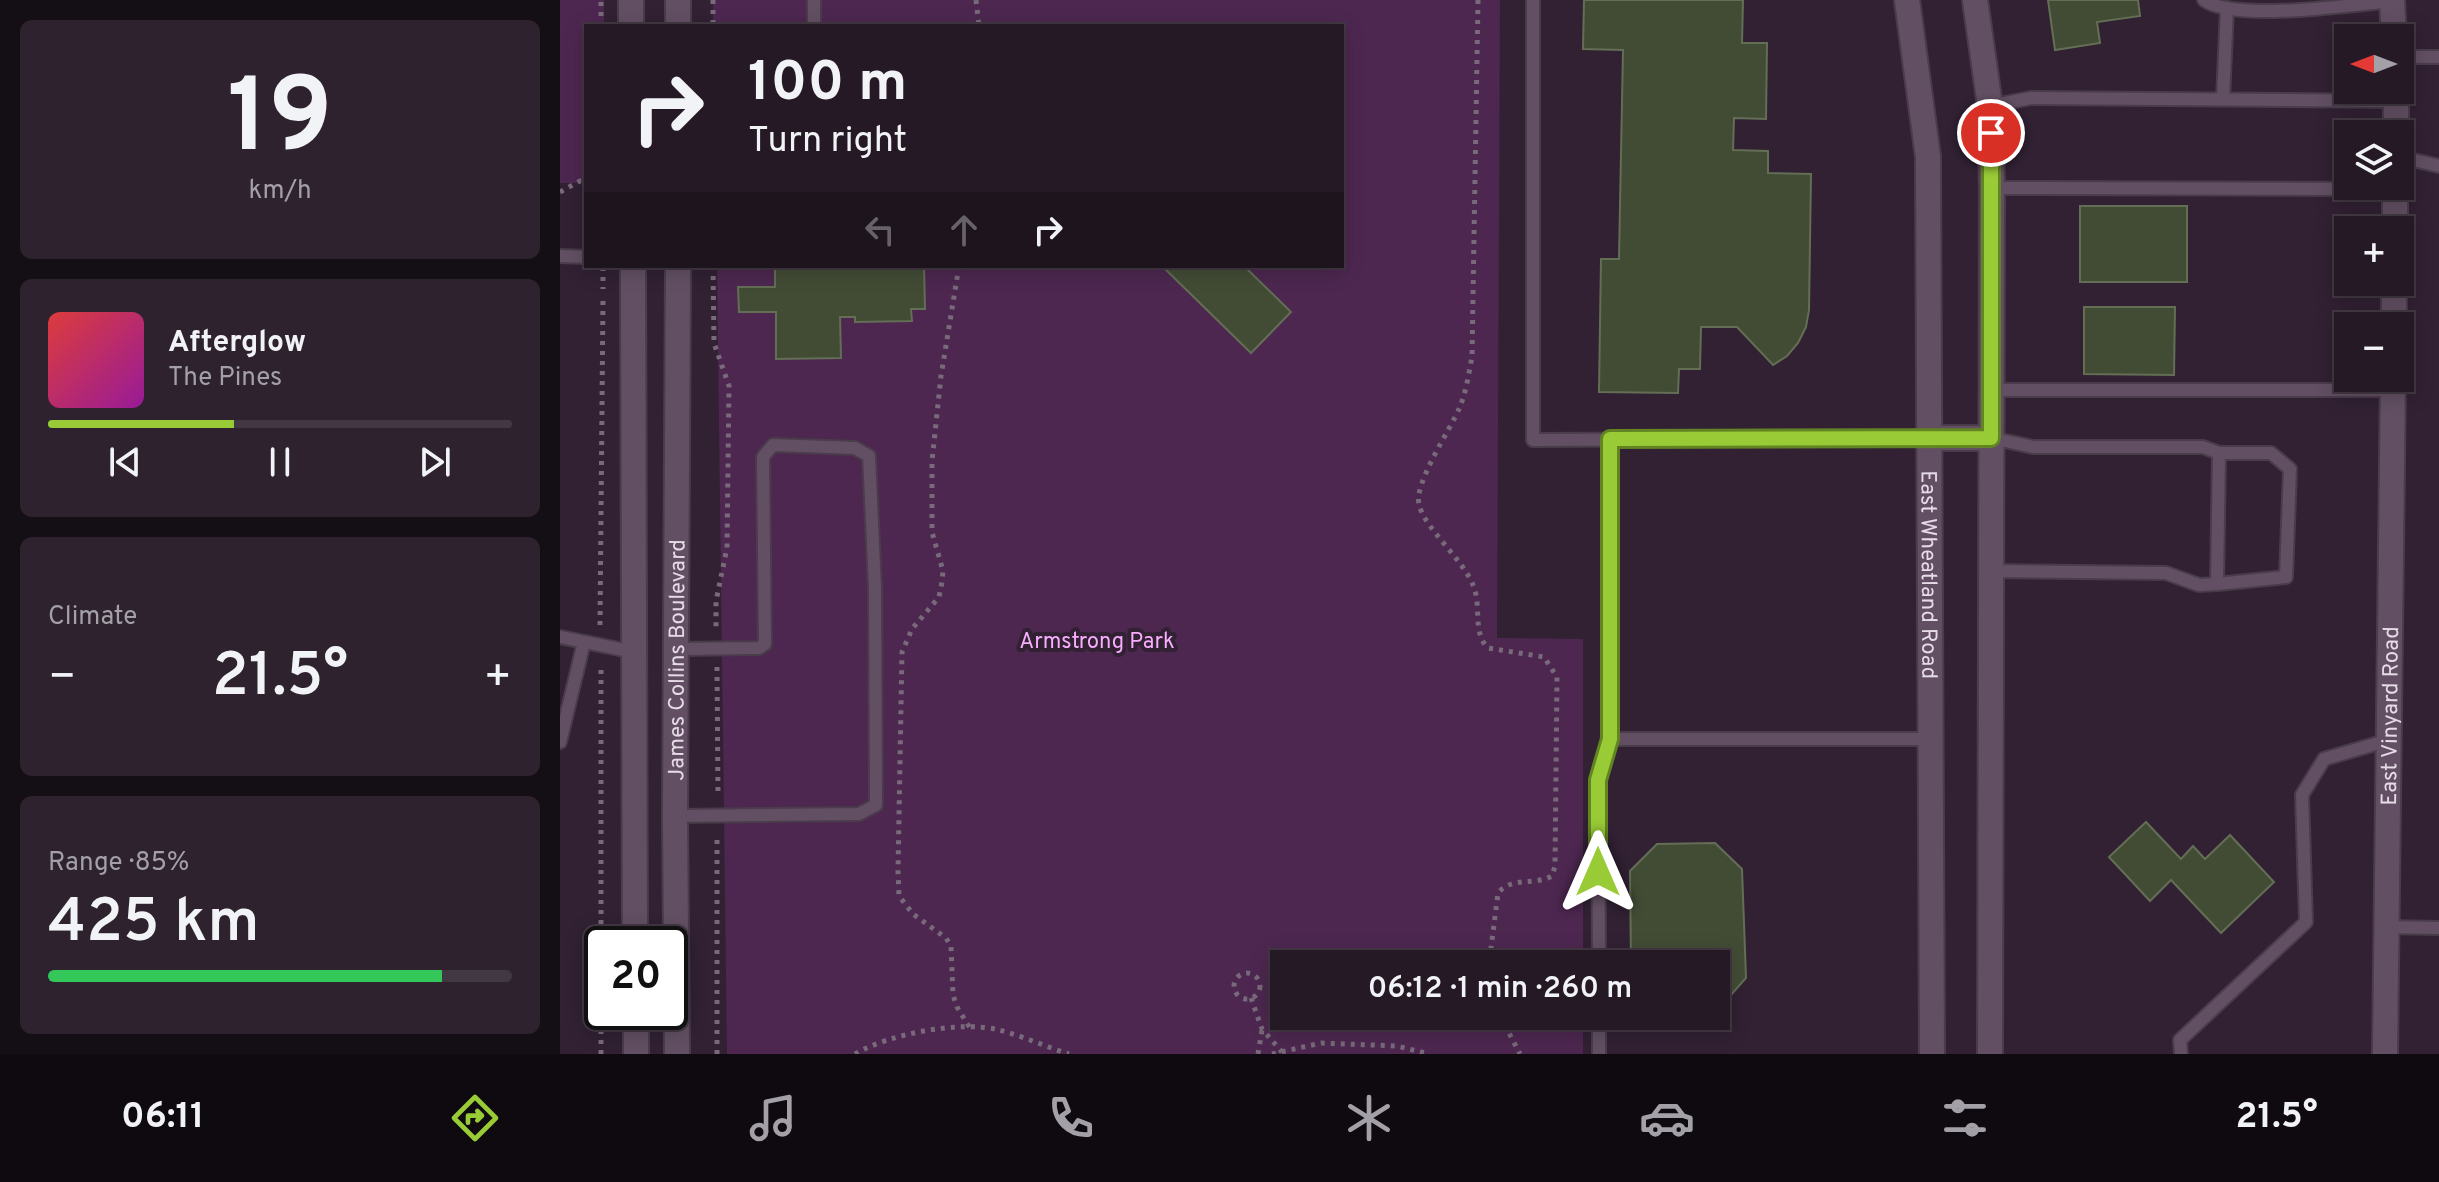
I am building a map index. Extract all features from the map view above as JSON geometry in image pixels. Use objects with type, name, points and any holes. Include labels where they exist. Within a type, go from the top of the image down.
[{"type":"street","points":[[631,0],[631,24]]},
{"type":"street","points":[[678,0],[678,24]]},
{"type":"street","name":"East Wheatland Road","points":[[1907,0],[1928,157],[1932,1054]]},
{"type":"street","points":[[1975,0],[1990,106],[1992,188],[1990,1054]]},
{"type":"street","points":[[2392,0],[2393,24]]},
{"type":"street","name":"James Collins Boulevard","points":[[633,268],[635,926]]},
{"type":"street","name":"James Collins Boulevard","points":[[677,1054],[678,268]]},
{"type":"street","name":"East Vinyard Road","points":[[2385,1054],[2393,392]]},
{"type":"street","points":[[1929,438],[1991,438]]},
{"type":"street","points":[[636,1030],[636,1054]]},
{"type":"lane","points":[[814,0],[814,24]]},
{"type":"lane","points":[[1533,0],[1533,440],[1929,438]]},
{"type":"lane","points":[[2204,0],[2213,6],[2258,11],[2392,0]]},
{"type":"lane","points":[[2223,99],[2227,8]]},
{"type":"lane","points":[[2414,57],[2439,57]]},
{"type":"lane","points":[[1990,106],[2031,98],[2334,96]]},
{"type":"lane","points":[[2414,160],[2439,166]]},
{"type":"lane","points":[[1992,188],[2334,188]]},
{"type":"lane","points":[[560,256],[584,257]]},
{"type":"lane","points":[[1991,390],[2334,385]]},
{"type":"lane","points":[[1991,438],[2033,447],[2203,447],[2219,453],[2271,453],[2290,469],[2286,577],[2199,585],[2166,573],[1991,571]]},
{"type":"lane","points":[[1599,950],[1598,780],[1610,739],[1610,439]]},
{"type":"lane","points":[[675,816],[859,814],[876,805],[875,588],[869,456],[855,448],[773,445],[763,457],[765,644],[759,648],[676,649]]},
{"type":"lane","points":[[2217,584],[2219,453]]},
{"type":"lane","points":[[560,637],[634,652]]},
{"type":"lane","points":[[560,742],[584,642]]},
{"type":"lane","points":[[1610,739],[1932,739]]},
{"type":"lane","points":[[2181,1054],[2180,1040],[2306,922],[2302,795],[2324,759],[2389,740]]},
{"type":"lane","points":[[2386,927],[2439,928]]},
{"type":"lane","points":[[1599,1030],[1599,1054]]},
{"type":"path","points":[[601,0],[601,24]]},
{"type":"path","points":[[713,0],[713,24]]},
{"type":"path","points":[[976,0],[979,24]]},
{"type":"path","points":[[1478,0],[1472,356],[1460,407],[1426,474],[1418,502],[1424,515],[1469,576],[1476,593],[1482,643],[1488,648],[1544,657],[1557,677],[1555,866],[1552,876],[1544,880],[1518,881],[1505,885],[1498,893],[1491,950]]},
{"type":"path","points":[[560,192],[584,181]]},
{"type":"path","points":[[959,268],[941,376],[932,461],[932,532],[943,571],[942,582],[939,597],[912,629],[902,652],[898,871],[899,896],[913,914],[946,938],[951,946],[953,995],[970,1028]]},
{"type":"path","points":[[1241,974],[1253,974],[1260,983],[1256,995],[1251,998],[1244,998],[1235,990],[1234,984],[1241,974]]},
{"type":"path","points":[[1251,998],[1262,1029],[1282,1052]]},
{"type":"path","points":[[855,1054],[902,1035],[936,1027],[996,1029],[1069,1054]]},
{"type":"path","points":[[1258,1054],[1262,1029]]},
{"type":"path","points":[[1507,1030],[1520,1054]]},
{"type":"path","points":[[1272,1054],[1321,1043],[1397,1046],[1429,1054]]},
{"type":"green space","points":[[560,0],[604,0],[604,24],[584,24],[584,183],[560,183]]},
{"type":"green space","name":"Armstrong Park","points":[[713,0],[1500,0],[1497,638],[1583,639],[1583,950],[1270,950],[1270,1030],[1583,1030],[1583,1054],[727,1054],[717,268],[1344,268],[1344,24],[713,24]]},
{"type":"building","points":[[1584,0],[1743,0],[1742,43],[1767,43],[1766,119],[1734,118],[1733,150],[1768,151],[1768,173],[1811,174],[1809,310],[1806,327],[1787,356],[1773,365],[1737,327],[1701,327],[1700,369],[1679,369],[1678,393],[1599,392],[1601,259],[1619,259],[1623,50],[1583,49]]},
{"type":"building","points":[[2048,0],[2138,0],[2140,16],[2097,22],[2100,43],[2055,50]]},
{"type":"building","points":[[2080,206],[2187,206],[2187,282],[2080,282]]},
{"type":"building","points":[[775,268],[924,268],[925,309],[911,309],[912,321],[855,322],[855,317],[840,317],[841,358],[776,359],[776,312],[739,312],[738,287],[775,287]]},
{"type":"building","points":[[1164,268],[1246,268],[1291,312],[1251,353]]},
{"type":"building","points":[[2084,307],[2175,307],[2174,375],[2084,374]]},
{"type":"building","points":[[2146,822],[2181,859],[2193,846],[2205,859],[2230,835],[2274,882],[2221,933],[2171,880],[2150,901],[2109,857]]},
{"type":"building","points":[[1715,843],[1742,869],[1746,978],[1730,996],[1730,950],[1631,950],[1630,871],[1657,844]]},
{"type":"route","points":[[1598,872],[1598,780],[1610,739],[1610,439],[1991,438],[1991,133]]}]
